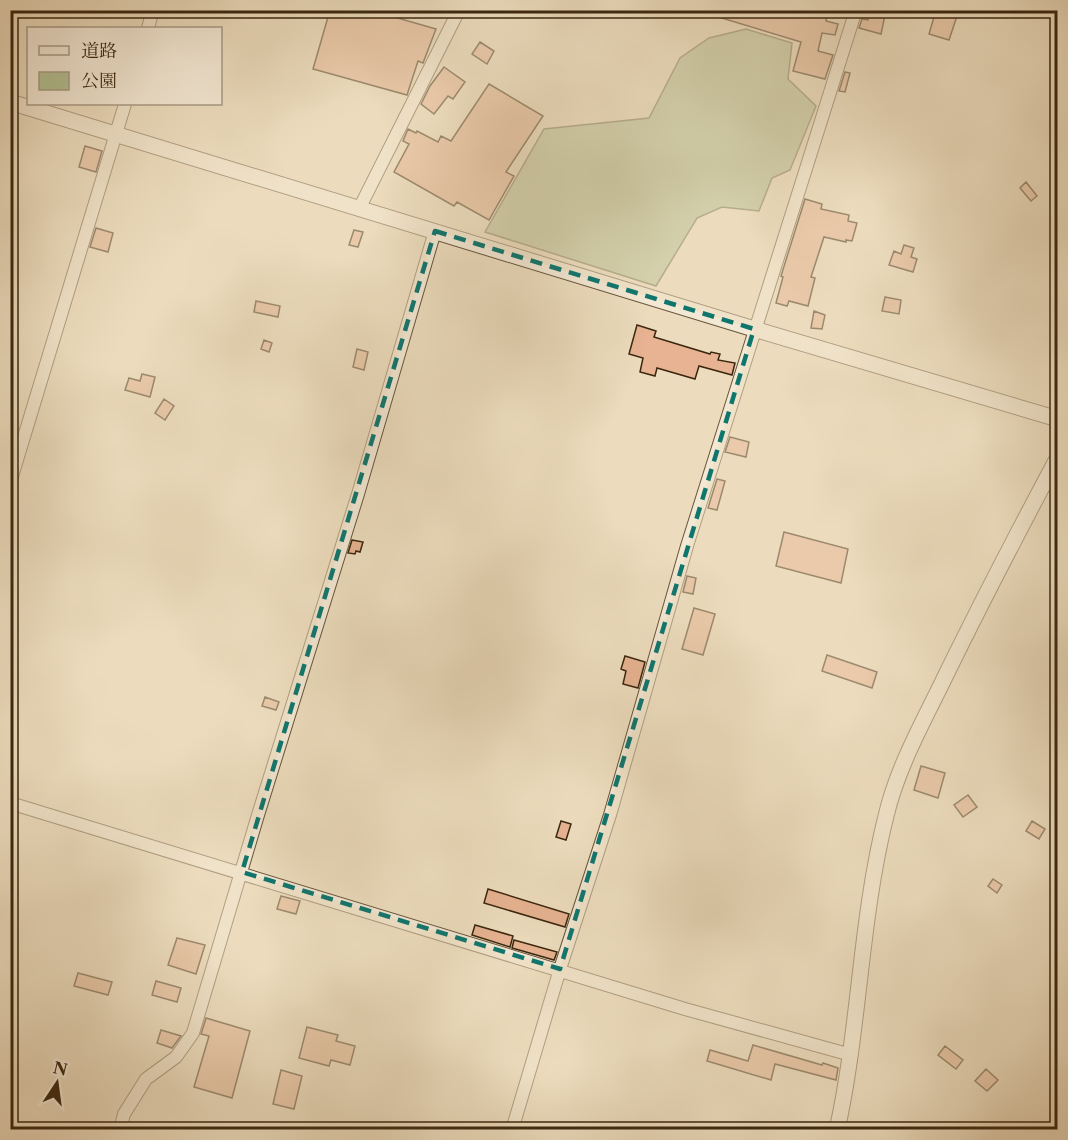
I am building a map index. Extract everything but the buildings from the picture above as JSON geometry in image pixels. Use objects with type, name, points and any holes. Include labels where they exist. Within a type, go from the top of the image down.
[{"type":"street","points":[[148,27],[153,10]]},
{"type":"street","points":[[360,207],[459,10]]},
{"type":"street","points":[[512,1130],[560,969],[610,815],[687,546],[856,10]]},
{"type":"street","points":[[10,102],[754,329],[1058,419]]},
{"type":"street","points":[[10,483],[125,105]]},
{"type":"street","points":[[120,1130],[123,1114],[146,1079],[176,1057],[193,1034],[258,815],[358,494],[435,231]]},
{"type":"street","points":[[837,1130],[850,1054],[878,851],[886,814],[900,771],[989,586],[1058,457]]},
{"type":"street","points":[[10,803],[685,1009],[850,1054]]},
{"type":"highlighted area","points":[[435,231],[754,329],[560,969],[242,872]]},
{"type":"green space","points":[[746,29],[792,43],[788,79],[816,106],[790,170],[772,178],[759,211],[722,207],[697,218],[656,286],[485,232],[544,129],[649,118],[680,58],[709,38]]}]
